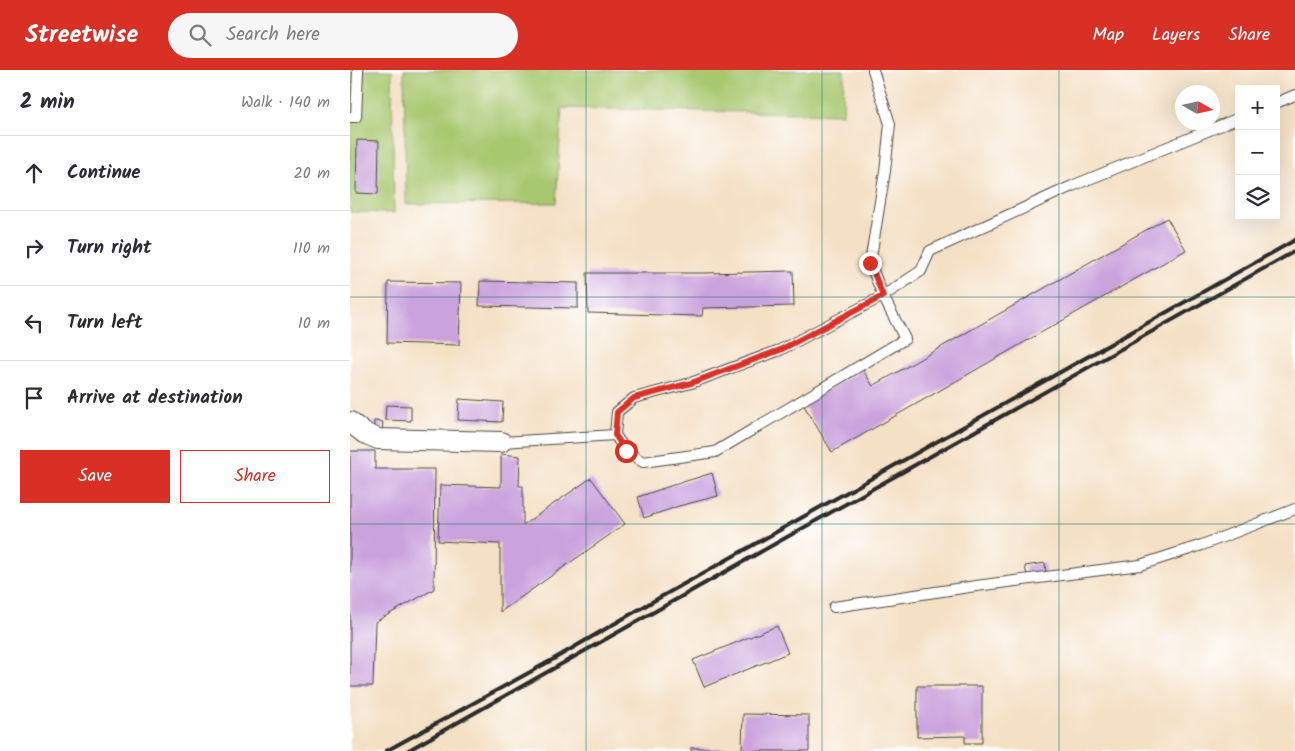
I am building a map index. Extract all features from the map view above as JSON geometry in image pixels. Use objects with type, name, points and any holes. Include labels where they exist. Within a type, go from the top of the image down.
[{"type":"street","points":[[350,422],[364,433],[378,439],[501,442]]},
{"type":"lane","points":[[350,117],[356,117],[358,70]]},
{"type":"lane","points":[[873,70],[890,124],[885,171],[870,263],[883,296],[905,339],[715,452],[643,462],[626,451],[615,435],[617,412],[634,398],[691,383],[780,350],[883,296],[921,272],[930,251],[1072,186],[1235,120]]},
{"type":"lane","points":[[1280,101],[1295,95]]},
{"type":"lane","points":[[501,442],[615,435]]},
{"type":"lane","points":[[834,607],[1140,565],[1202,545],[1295,509]]},
{"type":"green space","points":[[350,70],[392,70],[394,213],[350,212]]},
{"type":"green space","points":[[404,70],[844,70],[843,114],[562,108],[556,203],[406,204]]},
{"type":"building","points":[[357,140],[379,141],[378,194],[356,193]]},
{"type":"building","points":[[1167,218],[1186,250],[832,452],[803,404],[863,370],[873,386]]},
{"type":"building","points":[[793,271],[794,306],[703,308],[702,316],[588,313],[587,273]]},
{"type":"building","points":[[480,281],[578,283],[578,308],[479,306]]},
{"type":"building","points":[[388,282],[461,283],[459,345],[387,343]]},
{"type":"building","points":[[459,399],[503,402],[502,422],[458,420]]},
{"type":"building","points":[[386,405],[411,406],[411,421],[385,420]]},
{"type":"building","points":[[374,421],[383,422],[382,431],[374,430]]},
{"type":"building","points":[[350,451],[375,451],[375,469],[435,469],[434,589],[375,622],[373,686],[350,686]]},
{"type":"building","points":[[501,454],[520,456],[519,486],[523,486],[523,525],[591,478],[625,524],[500,612],[500,544],[438,541],[440,485],[501,487]]},
{"type":"building","points":[[712,473],[718,496],[679,506],[644,518],[638,497]]},
{"type":"building","points":[[1045,563],[1046,573],[1027,576],[1025,566]]},
{"type":"building","points":[[777,626],[788,653],[704,687],[693,660]]},
{"type":"building","points":[[917,686],[982,686],[982,743],[965,743],[965,736],[917,737]]},
{"type":"building","points":[[743,714],[809,715],[809,751],[742,751]]},
{"type":"building","points":[[691,748],[724,748],[724,751],[691,751]]},
{"type":"railway","points":[[386,751],[552,660],[1295,240]]},
{"type":"railway","points":[[407,751],[1295,251]]},
{"type":"route","points":[[626,451],[615,435],[617,412],[634,398],[691,383],[780,350],[883,296],[870,263]]}]
